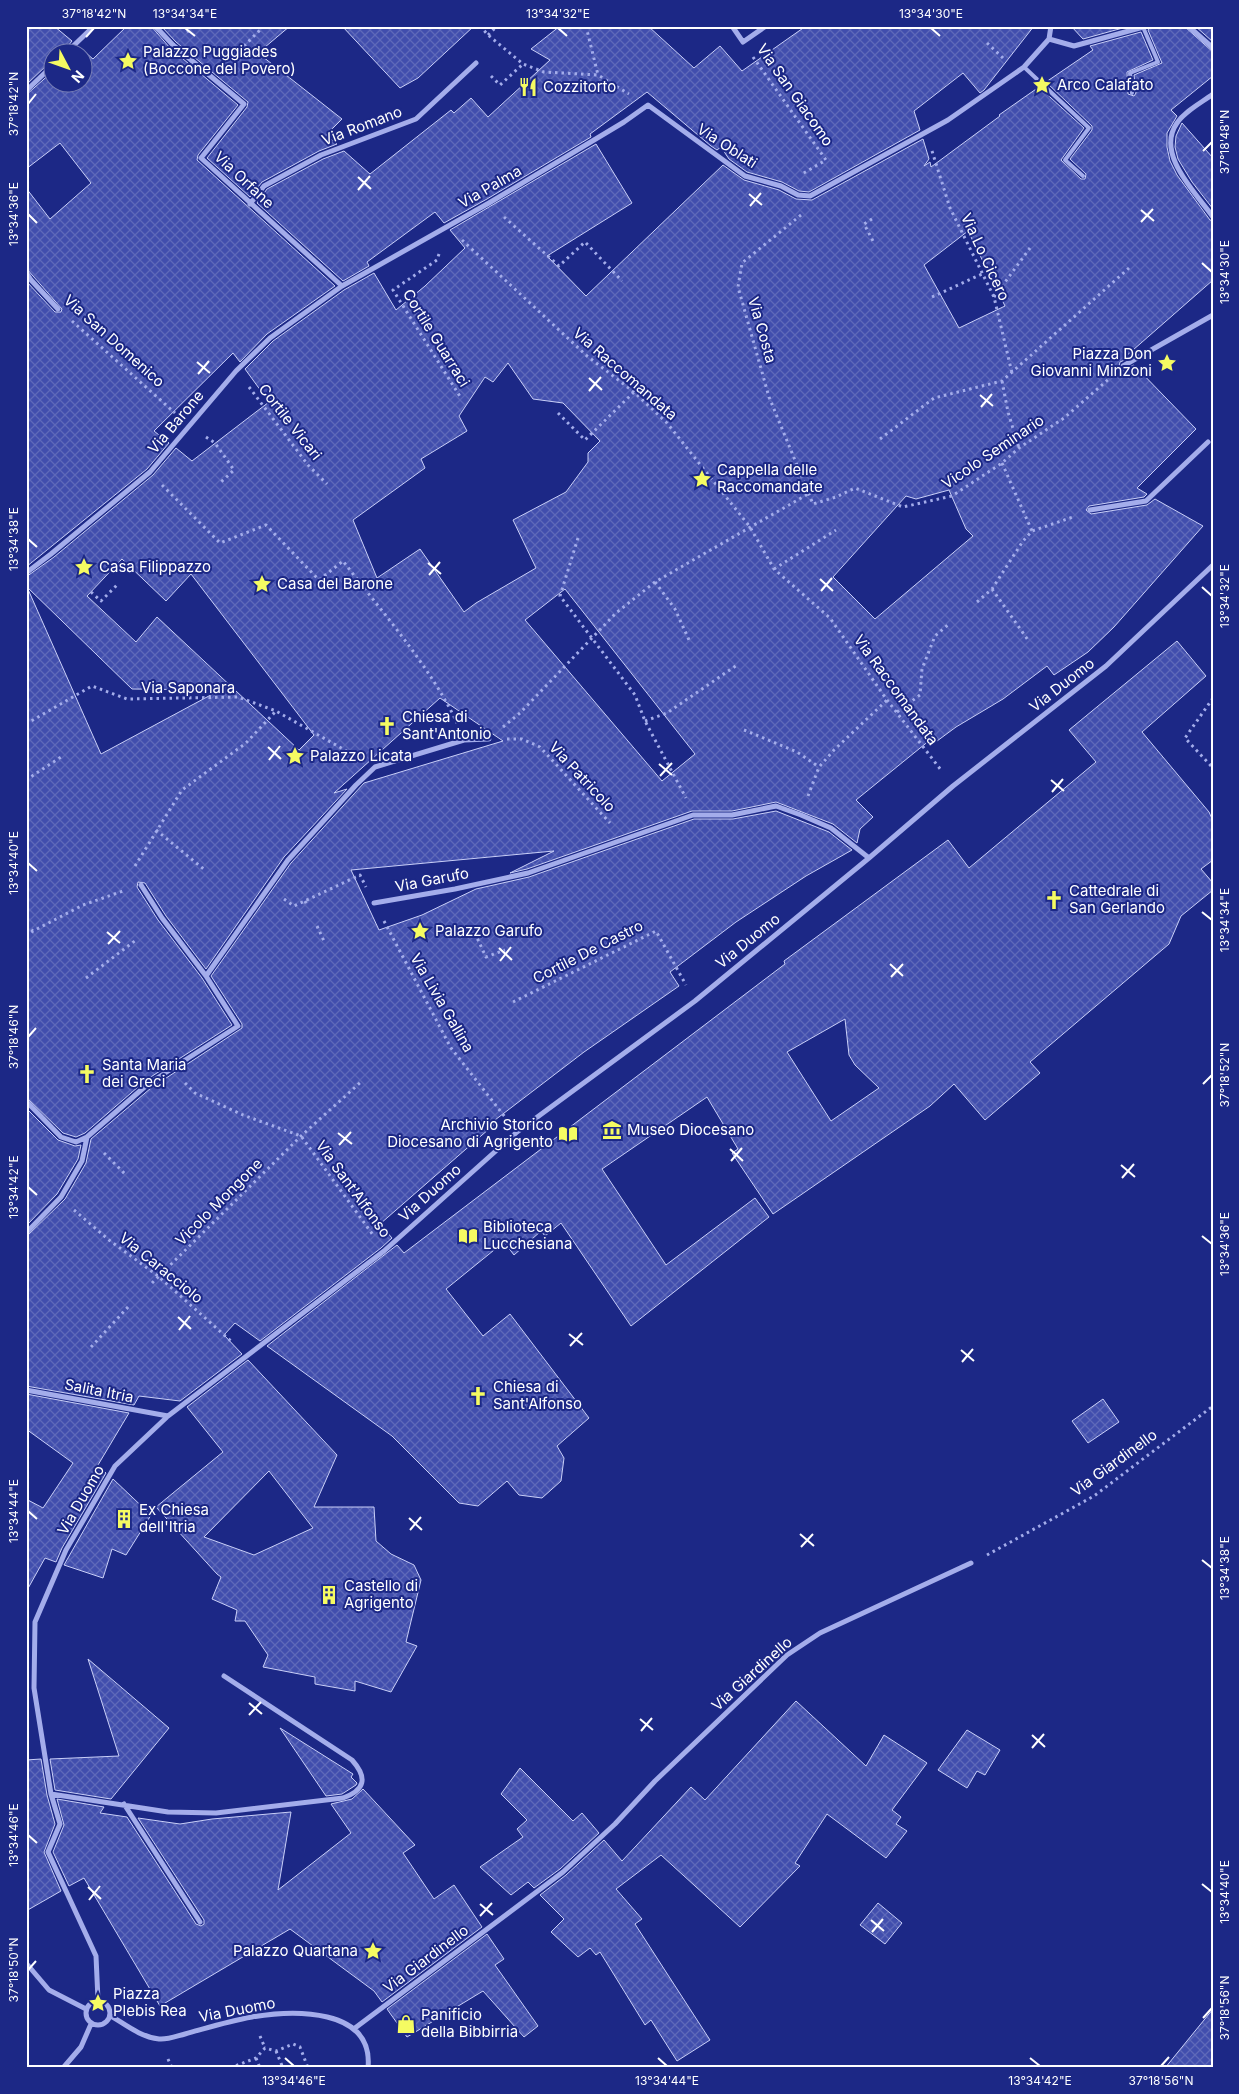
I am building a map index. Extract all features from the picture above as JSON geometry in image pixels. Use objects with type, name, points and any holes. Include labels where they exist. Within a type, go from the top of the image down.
[{"type":"street","points":[[77,42],[94,26]]},
{"type":"street","name":"Via Orfane","points":[[155,26],[173,45],[244,104],[201,158],[342,286]]},
{"type":"street","name":"Via San Giacomo","points":[[732,26],[742,42]]},
{"type":"street","points":[[742,42],[766,26]]},
{"type":"street","points":[[810,196],[948,120],[1024,67],[1049,39],[1051,26]]},
{"type":"street","points":[[1188,26],[1213,48]]},
{"type":"street","points":[[1049,39],[1074,46],[1145,27]]},
{"type":"street","name":"Via Romano","points":[[250,204],[264,186],[321,155],[416,119],[476,63]]},
{"type":"street","points":[[26,91],[42,76]]},
{"type":"street","points":[[1213,94],[1177,123],[1172,132],[1170,142],[1174,162],[1213,217]]},
{"type":"street","name":"Via Oblati","points":[[648,105],[745,176],[781,186],[798,195],[810,196]]},
{"type":"street","name":"Via Palma","points":[[342,286],[489,203],[624,122],[648,105]]},
{"type":"street","name":"Via San Domenico","points":[[26,272],[58,309]]},
{"type":"street","name":"Via Barone","points":[[26,572],[51,554],[150,472],[236,371],[270,338],[342,286]]},
{"type":"street","points":[[1123,366],[1213,314]]},
{"type":"street","points":[[1090,510],[1146,501],[1208,442]]},
{"type":"street","name":"Via Duomo","points":[[98,2000],[96,1956],[48,1852],[60,1824],[51,1794],[34,1688],[36,1622],[66,1550],[115,1466],[168,1416],[248,1357],[384,1251],[517,1132],[695,1000],[869,858],[953,786],[1106,666],[1213,565]]},
{"type":"street","points":[[206,976],[288,860],[356,785],[375,767],[464,740],[489,739]]},
{"type":"street","points":[[693,815],[732,816],[776,806],[831,828],[869,858]]},
{"type":"street","name":"Via Garufo","points":[[374,903],[455,889],[528,873],[693,815]]},
{"type":"street","points":[[26,1101],[61,1137],[76,1142],[88,1137],[148,1084],[238,1026],[206,976],[162,918],[141,885]]},
{"type":"street","points":[[26,1233],[61,1197],[82,1161],[88,1137]]},
{"type":"street","name":"Salita Itria","points":[[26,1390],[168,1416]]},
{"type":"street","name":"Via Giardinello","points":[[355,2028],[563,1872],[615,1824],[655,1781],[787,1655],[820,1633],[971,1564]]},
{"type":"street","points":[[51,1794],[168,1812],[216,1813],[342,1798],[358,1790],[362,1784],[362,1775],[352,1760],[224,1676]]},
{"type":"street","points":[[124,1804],[200,1922]]},
{"type":"street","points":[[26,1963],[49,1990],[69,2002],[86,2009]]},
{"type":"street","points":[[98,2000],[106,2002],[110,2008],[111,2016],[106,2023],[99,2026],[91,2024],[86,2017],[86,2009],[91,2003],[98,2000]]},
{"type":"street","name":"Via Duomo","points":[[111,2016],[145,2036],[161,2040],[252,2017],[284,2014],[330,2017],[355,2028]]},
{"type":"street","points":[[62,2068],[81,2046],[91,2024]]},
{"type":"street","points":[[355,2028],[367,2047],[368,2068]]},
{"type":"lane","points":[[1132,93],[1130,73],[1158,62],[1145,27]]},
{"type":"lane","points":[[1024,67],[1089,128],[1065,160],[1083,176]]},
{"type":"path","points":[[480,26],[523,64],[544,72],[598,75],[648,105]]},
{"type":"path","points":[[488,35],[497,26]]},
{"type":"path","points":[[586,26],[598,75]]},
{"type":"path","points":[[244,46],[263,27]]},
{"type":"path","name":"Via San Giacomo","points":[[742,42],[826,160],[781,186]]},
{"type":"path","points":[[476,63],[500,85],[523,64]]},
{"type":"path","name":"Via Lo Cicero","points":[[926,131],[950,208],[994,297],[1012,373]]},
{"type":"path","name":"Via Costa","points":[[808,494],[769,397],[738,287],[742,264],[807,210],[810,196]]},
{"type":"path","points":[[489,203],[559,266],[585,242],[622,282]]},
{"type":"path","points":[[872,219],[864,224],[873,241]]},
{"type":"path","name":"Via Raccomandata","points":[[459,237],[587,356],[634,392],[667,423],[750,527],[774,569],[830,618],[887,700],[953,786]]},
{"type":"path","points":[[994,297],[1030,248]]},
{"type":"path","points":[[880,439],[934,398],[1002,381],[1129,268]]},
{"type":"path","points":[[932,297],[982,274]]},
{"type":"path","name":"Cortile Guarraci","points":[[393,290],[461,398]]},
{"type":"path","name":"Via San Domenico","points":[[58,309],[189,425],[215,442],[234,470],[221,482]]},
{"type":"path","name":"Vicolo Seminario","points":[[808,494],[813,504],[836,497],[855,488],[903,507],[952,496],[1064,418],[1123,366]]},
{"type":"path","name":"Cortile Vicari","points":[[236,371],[308,465],[327,484]]},
{"type":"path","points":[[1002,381],[1008,412],[1019,448]]},
{"type":"path","points":[[558,413],[585,440],[634,392]]},
{"type":"path","points":[[1002,463],[1032,531]]},
{"type":"path","points":[[150,472],[220,543],[266,525],[319,580],[343,562],[413,654],[448,704],[464,740]]},
{"type":"path","points":[[489,739],[520,713],[616,613],[655,582],[808,494]]},
{"type":"path","points":[[977,602],[992,589],[1023,541],[1032,531],[1090,510]]},
{"type":"path","points":[[774,569],[836,530]]},
{"type":"path","points":[[578,538],[560,596],[636,695],[645,721],[693,815]]},
{"type":"path","points":[[655,582],[675,609],[689,640]]},
{"type":"path","points":[[91,592],[101,601],[117,585]]},
{"type":"path","points":[[992,589],[1028,640]]},
{"type":"path","points":[[897,712],[920,695],[922,669],[935,636],[950,623]]},
{"type":"path","points":[[645,721],[667,713],[737,665]]},
{"type":"path","name":"Via Saponara","points":[[26,724],[92,686],[127,699],[238,697],[276,711],[375,767]]},
{"type":"path","points":[[1213,698],[1185,738],[1213,768]]},
{"type":"path","points":[[802,815],[819,768],[834,750],[887,700]]},
{"type":"path","points":[[26,936],[32,931],[83,905],[141,885],[135,865],[182,790],[218,761],[246,743],[276,711]]},
{"type":"path","points":[[744,730],[797,752],[819,768]]},
{"type":"path","name":"Via Patricolo","points":[[489,739],[522,739],[540,747],[624,839]]},
{"type":"path","points":[[26,780],[60,757]]},
{"type":"path","points":[[156,830],[206,871]]},
{"type":"path","points":[[268,888],[294,906],[360,875],[374,903]]},
{"type":"path","points":[[305,901],[307,905]]},
{"type":"path","name":"Via Livia Gallina","points":[[374,903],[451,1048],[517,1132]]},
{"type":"path","points":[[26,926],[32,931]]},
{"type":"path","points":[[317,926],[324,941]]},
{"type":"path","points":[[472,927],[486,957],[505,950]]},
{"type":"path","name":"Cortile De Castro","points":[[514,1002],[656,931],[695,1000]]},
{"type":"path","points":[[86,978],[136,940]]},
{"type":"path","name":"Vicolo Mongone","points":[[152,1283],[301,1136],[362,1081]]},
{"type":"path","name":"Via Sant'Alfonso","points":[[195,1093],[243,1115],[301,1136],[384,1251]]},
{"type":"path","points":[[88,1137],[126,1175]]},
{"type":"path","name":"Via Caracciolo","points":[[61,1197],[108,1240],[158,1276],[248,1357]]},
{"type":"path","points":[[91,1347],[129,1306]]},
{"type":"path","name":"Via Giardinello","points":[[971,1564],[1094,1496],[1213,1406]]},
{"type":"path","points":[[230,2068],[256,2058],[265,2048],[276,2050],[293,2044],[300,2047],[308,2068]]},
{"type":"path","points":[[276,2050],[283,2068]]},
{"type":"path","points":[[256,2058],[260,2068]]},
{"type":"building","points":[[26,26],[54,26],[72,41],[42,42],[42,70],[26,85]]},
{"type":"building","points":[[127,26],[151,26],[170,48],[238,105],[198,155],[197,160],[335,286],[267,334],[240,362],[233,353],[154,431],[169,443],[147,469],[26,567],[26,281],[55,312],[61,312],[62,309],[26,268],[26,188],[50,219],[91,183],[60,143],[26,169],[26,95],[42,81],[42,92],[92,92],[93,59]]},
{"type":"building","points":[[161,26],[290,26],[258,53],[342,119],[326,135],[337,144],[319,151],[262,182],[250,197],[207,158],[247,107],[248,102],[176,42]]},
{"type":"building","points":[[342,26],[474,26],[418,78],[400,88]]},
{"type":"building","points":[[560,26],[648,26],[694,68],[720,46],[742,71],[806,26],[1034,26],[980,93],[963,73],[914,111],[920,130],[809,192],[799,191],[782,182],[747,172],[729,159],[721,147],[717,150],[711,146],[647,92],[590,134],[591,137],[487,199],[444,223],[435,212],[367,262],[369,266],[343,281],[257,203],[267,189],[323,159],[344,151],[370,174],[451,110],[454,113],[471,98],[488,117],[550,60],[531,49]]},
{"type":"building","points":[[1071,26],[1130,26],[1083,39]]},
{"type":"building","points":[[1151,26],[1184,26],[1213,52],[1213,76],[1171,110],[1177,116],[1167,133],[1167,147],[1170,161],[1177,175],[1210,220],[1213,221],[1213,280],[1125,357],[1127,359],[1120,362],[1119,366],[1123,370],[1134,365],[1196,429],[1137,488],[1147,494],[1144,497],[1089,506],[1086,510],[1091,514],[1147,505],[1155,499],[1203,526],[1114,627],[1088,652],[1054,675],[1047,666],[1003,699],[956,727],[933,744],[930,740],[856,800],[873,817],[860,829],[857,843],[833,824],[776,802],[732,811],[692,811],[527,869],[510,873],[554,851],[351,870],[379,930],[422,915],[476,889],[529,877],[694,819],[733,819],[776,811],[829,832],[852,850],[806,876],[736,922],[670,972],[679,986],[584,1052],[495,1120],[497,1122],[380,1224],[392,1238],[260,1341],[235,1323],[224,1335],[242,1354],[180,1401],[139,1396],[134,1405],[26,1386],[26,1237],[65,1199],[86,1163],[91,1139],[151,1088],[242,1028],[242,1024],[211,976],[291,863],[364,783],[503,741],[440,698],[334,793],[347,789],[284,857],[206,969],[166,916],[145,883],[138,882],[137,887],[158,920],[202,978],[232,1025],[146,1080],[85,1133],[76,1137],[63,1133],[26,1097],[26,577],[54,557],[153,475],[176,448],[192,461],[269,402],[245,369],[273,341],[344,290],[374,273],[396,310],[425,286],[465,248],[450,230],[596,144],[632,203],[547,256],[586,296],[723,165],[744,180],[779,190],[796,199],[812,200],[923,139],[929,159],[924,166],[930,162],[931,167],[1039,87],[1084,128],[1061,160],[1081,179],[1085,179],[1086,174],[1070,159],[1092,130],[1092,126],[1046,82],[1093,50],[1090,46],[1141,32],[1153,60],[1127,72],[1128,94],[1134,96],[1136,93],[1134,75],[1162,63],[1148,30]],"holes":[[[968,231],[1005,306],[959,328],[924,265]],[[508,363],[533,399],[563,403],[600,441],[588,453],[588,462],[566,492],[513,520],[536,568],[464,612],[420,549],[377,578],[353,520],[425,468],[421,459],[467,431],[459,416],[485,377],[493,382]],[[949,490],[966,529],[973,536],[875,619],[833,577],[906,496],[916,499]],[[122,559],[166,601],[191,574],[314,735],[299,750],[157,617],[136,642],[87,596]],[[27,587],[132,689],[220,690],[101,754]],[[565,589],[695,754],[662,781],[525,620]]]},
{"type":"building","points":[[1195,26],[1213,26],[1213,42]]},
{"type":"building","points":[[1182,123],[1213,158],[1213,209],[1192,182],[1178,159],[1175,147],[1176,136]]},
{"type":"building","points":[[1177,641],[1206,676],[1142,732],[1209,812],[1213,821],[1213,860],[1201,869],[1213,883],[1213,890],[1181,916],[1169,944],[1030,1062],[1040,1073],[985,1120],[954,1084],[930,1106],[773,1214],[732,1153],[738,1149],[707,1097],[602,1169],[666,1265],[755,1198],[769,1217],[631,1326],[561,1223],[545,1236],[541,1231],[514,1255],[504,1242],[446,1289],[483,1336],[510,1314],[589,1418],[557,1446],[564,1458],[561,1481],[542,1498],[519,1495],[507,1481],[478,1506],[459,1503],[392,1436],[267,1346],[397,1245],[404,1253],[785,964],[784,961],[948,840],[969,868],[1096,762],[1069,730]],"holes":[[[845,1019],[849,1055],[855,1065],[879,1088],[831,1121],[787,1052]]]},
{"type":"building","points":[[26,1108],[58,1140],[75,1146],[81,1145],[78,1159],[57,1194],[26,1226]]},
{"type":"building","points":[[248,1360],[337,1455],[314,1507],[374,1507],[376,1541],[391,1554],[414,1565],[421,1580],[406,1642],[417,1646],[391,1692],[355,1681],[355,1691],[315,1684],[315,1677],[263,1667],[268,1655],[245,1621],[235,1621],[237,1610],[212,1599],[221,1577],[156,1507],[223,1452],[187,1407]],"holes":[[[269,1471],[313,1528],[254,1555],[204,1537]]]},
{"type":"building","points":[[26,1394],[129,1413],[98,1465],[106,1473],[62,1548],[56,1562],[45,1558],[26,1592],[26,1499],[43,1508],[73,1463],[26,1429]]},
{"type":"building","points":[[1103,1399],[1119,1422],[1088,1443],[1072,1421]]},
{"type":"building","points":[[113,1479],[151,1515],[126,1555],[112,1549],[103,1578],[64,1565]]},
{"type":"building","points":[[88,1659],[169,1728],[111,1799],[55,1790],[50,1759],[119,1756]]},
{"type":"building","points":[[796,1701],[866,1766],[884,1735],[927,1763],[892,1810],[901,1817],[896,1824],[907,1831],[886,1858],[827,1814],[795,1863],[800,1866],[740,1927],[661,1855],[616,1889],[642,1919],[635,1924],[710,2040],[677,2061],[651,2020],[645,2025],[600,1952],[596,1955],[590,1948],[578,1957],[551,1932],[564,1919],[540,1895],[566,1875],[604,1840],[622,1861],[691,1787],[705,1800]]},
{"type":"building","points":[[280,1728],[353,1774],[351,1777],[357,1783],[356,1785],[342,1794],[326,1796]]},
{"type":"building","points":[[967,1730],[1000,1750],[985,1775],[977,1771],[967,1788],[938,1770]]},
{"type":"building","points":[[41,1759],[47,1795],[55,1824],[44,1852],[61,1891],[26,1911],[26,1760]]},
{"type":"building","points":[[520,1768],[573,1821],[582,1813],[599,1833],[560,1869],[534,1888],[528,1882],[511,1895],[480,1867],[523,1837],[517,1829],[527,1820],[501,1794]]},
{"type":"building","points":[[363,1789],[415,1845],[403,1853],[434,1899],[454,1885],[482,1927],[382,2002],[374,1991],[290,1929],[160,2006],[84,1878],[69,1886],[53,1852],[64,1825],[57,1799],[104,1807],[100,1813],[127,1817],[196,1924],[201,1926],[204,1924],[204,1920],[138,1818],[180,1824],[212,1819],[291,1812],[278,1890],[351,1833],[331,1804],[352,1799]]},
{"type":"building","points":[[878,1903],[902,1923],[885,1944],[860,1925]]},
{"type":"building","points":[[487,1934],[504,1959],[495,1965],[538,2026],[524,2037],[483,1991],[407,2037],[387,2009]]},
{"type":"building","points":[[1213,2009],[1213,2068],[1165,2068]]},
{"type":"place","name":"Palazzo Puggiades (Boccone del Povero)","points":[[128,61]]},
{"type":"place","name":"Arco Calafato","points":[[1042,85]]},
{"type":"place","name":"Cozzitorto","points":[[528,87]]},
{"type":"place","name":"Piazza Don Giovanni Minzoni","points":[[1167,363]]},
{"type":"place","name":"Cappella delle Raccomandate","points":[[702,479]]},
{"type":"place","name":"Casa Filippazzo","points":[[84,567]]},
{"type":"place","name":"Casa del Barone","points":[[262,584]]},
{"type":"place","name":"Chiesa di Sant'Antonio","points":[[387,726]]},
{"type":"place","name":"Palazzo Licata","points":[[295,756]]},
{"type":"place","name":"Cattedrale di San Gerlando","points":[[1054,900]]},
{"type":"place","name":"Palazzo Garufo","points":[[420,931]]},
{"type":"place","name":"Santa Maria dei Greci","points":[[87,1074]]},
{"type":"place","name":"Museo Diocesano","points":[[612,1130]]},
{"type":"place","name":"Archivio Storico Diocesano di Agrigento","points":[[568,1134]]},
{"type":"place","name":"Biblioteca Lucchesiana","points":[[468,1236]]},
{"type":"place","name":"Chiesa di Sant'Alfonso","points":[[478,1396]]},
{"type":"place","name":"Ex Chiesa dell'Itria","points":[[124,1519]]},
{"type":"place","name":"Castello di Agrigento","points":[[329,1595]]},
{"type":"place","name":"Palazzo Quartana","points":[[373,1951]]},
{"type":"place","name":"Piazza Plebis Rea","points":[[98,2003]]},
{"type":"place","name":"Panificio della Bibbirria","points":[[406,2024]]}]
